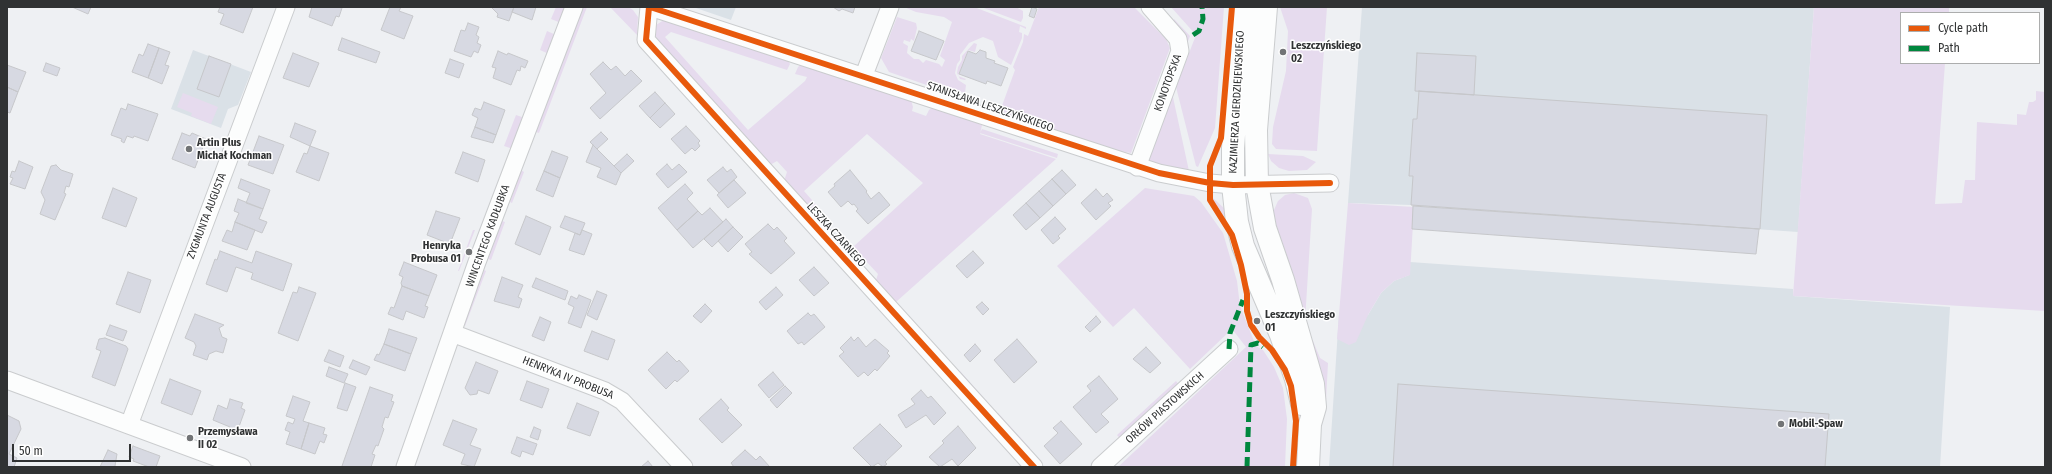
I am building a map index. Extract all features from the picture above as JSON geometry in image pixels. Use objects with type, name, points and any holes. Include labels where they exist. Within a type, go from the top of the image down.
[{"type":"street","name":"ZYGMUNTA AUGUSTA","points":[[130,426],[286,7]]},
{"type":"street","name":"WINCENTEGO KADŁUBKA","points":[[405,467],[452,332],[574,7]]},
{"type":"street","name":"STANISŁAWA LESZCZYŃSKIEGO","points":[[650,7],[864,75],[1137,167],[1181,178],[1233,185],[1330,183]]},
{"type":"street","name":"LESZKA CZARNEGO","points":[[650,7],[646,40],[1034,467]]},
{"type":"street","points":[[864,75],[890,7]]},
{"type":"street","name":"KONOTOPSKA","points":[[1137,167],[1180,51],[1178,39],[1150,7]]},
{"type":"street","name":"KAZIMIERZA GIERDZIEJEWSKIEGO","points":[[1244,7],[1233,148],[1233,185],[1238,222],[1243,246],[1281,335],[1296,379],[1303,408],[1310,424]]},
{"type":"street","name":"KAZIMIERZA GIERDZIEJEWSKIEGO","points":[[1266,7],[1256,130],[1257,184],[1267,233],[1283,280],[1313,384],[1314,407],[1310,424],[1308,467]]},
{"type":"street","name":"HENRYKA IV PROBUSA","points":[[452,332],[569,377],[616,397],[646,424],[684,467]]},
{"type":"street","name":"ORŁÓW PIASTOWSKICH","points":[[1100,467],[1229,349]]},
{"type":"street","points":[[7,380],[242,467]]},
{"type":"shaded area","points":[[556,7],[567,7],[561,23],[551,19]]},
{"type":"shaded area","points":[[583,7],[587,7],[539,133],[536,132]]},
{"type":"shaded area","points":[[610,7],[628,7],[633,10],[638,17],[637,35]]},
{"type":"shaded area","points":[[693,7],[736,7],[731,20]]},
{"type":"shaded area","points":[[904,7],[974,7],[1026,27],[1026,29],[1020,26],[1019,32],[1022,33],[1022,38],[1011,65],[998,57],[993,41],[983,37],[969,43],[960,55],[960,60],[957,64],[955,73],[958,80],[966,85],[965,93],[949,88],[947,92],[889,72],[881,58],[897,17],[916,23],[917,28],[914,41],[911,39],[910,42],[904,40],[903,43],[908,46],[907,53],[914,59],[919,59],[923,63],[926,60],[939,64],[942,67],[945,60],[940,56],[952,22],[944,17],[916,12]]},
{"type":"shaded area","points":[[981,7],[1016,7],[1023,11],[1023,18],[1021,22]]},
{"type":"shaded area","points":[[1039,7],[1134,7],[1166,39],[1170,48],[1131,153],[1109,149],[999,114],[1015,70],[1013,67],[1023,42],[1024,34],[1028,36]]},
{"type":"shaded area","points":[[1171,7],[1224,7],[1215,128],[1198,167],[1196,166],[1176,87],[1196,35]]},
{"type":"shaded area","points":[[1280,7],[1327,7],[1317,151],[1276,149],[1272,144],[1273,127],[1286,71],[1288,31]]},
{"type":"shaded area","points":[[1362,7],[1814,7],[1798,232],[1411,205],[1348,203]]},
{"type":"shaded area","points":[[1814,7],[1949,7],[1949,12],[1900,12],[1900,64],[1945,64],[1935,204],[1962,203],[1965,180],[1975,180],[1977,122],[2017,125],[2017,114],[2026,115],[2029,102],[2036,100],[2036,91],[2045,92],[2045,311],[1793,296]]},
{"type":"shaded area","points":[[1174,19],[1190,36],[1187,44],[1174,27]]},
{"type":"shaded area","points":[[664,20],[788,60],[790,64],[787,70],[671,32],[665,37],[748,130],[805,81],[807,77],[795,74],[801,64],[911,100],[913,107],[912,111],[926,116],[929,110],[933,107],[982,125],[980,134],[1056,159],[896,302],[914,322],[911,322],[875,283],[878,274],[853,247],[923,183],[867,134],[804,191],[826,216],[820,221],[784,181],[787,172],[777,161],[770,165],[654,38],[656,25]]},
{"type":"shaded area","points":[[547,31],[556,35],[549,54],[540,50]]},
{"type":"shaded area","points":[[974,43],[977,44],[975,52],[968,50],[958,75],[958,67],[962,60],[962,56]]},
{"type":"shaded area","points":[[193,50],[251,72],[238,105],[228,109],[221,128],[171,109]]},
{"type":"shaded area","points":[[959,76],[966,79],[960,79]]},
{"type":"shaded area","points":[[1171,88],[1189,171],[1146,162]]},
{"type":"shaded area","points":[[183,93],[218,107],[211,124],[191,116],[192,113],[177,107]]},
{"type":"shaded area","points":[[516,115],[525,118],[513,149],[504,146]]},
{"type":"shaded area","points":[[982,129],[1058,154],[1057,158],[980,133]]},
{"type":"shaded area","points":[[1268,154],[1303,156],[1316,162],[1307,170],[1289,171],[1279,168],[1271,161]]},
{"type":"shaded area","points":[[521,170],[524,172],[512,203],[510,202]]},
{"type":"shaded area","points":[[1145,188],[1194,196],[1201,202],[1223,233],[1237,281],[1240,306],[1256,346],[1263,350],[1274,367],[1283,388],[1287,419],[1285,467],[1118,467],[1246,347],[1232,329],[1190,369],[1134,308],[1113,327],[1057,266]]},
{"type":"shaded area","points":[[1294,193],[1308,198],[1312,209],[1305,321],[1274,221],[1274,210],[1278,201],[1285,195]]},
{"type":"shaded area","points":[[1213,198],[1225,209],[1233,229],[1213,200]]},
{"type":"shaded area","points":[[1348,203],[1414,207],[1410,275],[1394,281],[1381,293],[1368,315],[1356,342],[1349,345],[1337,339]]},
{"type":"shaded area","points":[[502,221],[505,222],[491,260],[488,259]]},
{"type":"shaded area","points":[[473,230],[475,230],[458,271]]},
{"type":"shaded area","points":[[1410,262],[1793,289],[1793,296],[1950,307],[1940,467],[1329,467],[1339,314],[1368,315],[1381,293],[1394,281],[1409,275]]},
{"type":"shaded area","points":[[484,270],[486,271],[465,326],[464,320]]},
{"type":"shaded area","points":[[1313,341],[1320,358],[1328,363],[1326,400],[1311,343]]},
{"type":"shaded area","points":[[960,371],[992,407],[990,408],[958,374]]},
{"type":"shaded area","points":[[1176,381],[1180,386],[1121,440],[1117,435]]},
{"type":"shaded area","points":[[998,413],[1030,448],[1028,450],[997,416]]},
{"type":"building","points":[[72,7],[91,7],[88,14]]},
{"type":"building","points":[[220,7],[253,7],[243,33],[220,24],[224,14],[218,12]]},
{"type":"building","points":[[312,7],[342,8],[339,17],[336,16],[332,26],[309,17]]},
{"type":"building","points":[[390,7],[401,7],[399,11],[413,16],[404,39],[381,30]]},
{"type":"building","points":[[491,7],[514,7],[509,21],[497,17],[498,14]]},
{"type":"building","points":[[514,7],[536,7],[532,20],[512,12]]},
{"type":"building","points":[[833,7],[855,7],[853,13],[842,9],[839,11]]},
{"type":"building","points":[[1032,7],[1037,9],[1034,18],[1029,16]]},
{"type":"building","points":[[468,23],[479,27],[476,35],[479,37],[477,43],[481,45],[478,53],[474,51],[471,57],[454,51],[461,30],[465,31]]},
{"type":"building","points":[[919,31],[944,41],[936,60],[911,51]]},
{"type":"building","points":[[342,38],[380,52],[376,63],[338,50]]},
{"type":"building","points":[[148,44],[159,48],[148,78],[132,72],[139,54],[143,56]]},
{"type":"building","points":[[159,48],[170,52],[165,65],[169,66],[162,84],[148,78]]},
{"type":"building","points":[[980,50],[986,52],[986,58],[995,61],[994,63],[1008,68],[1001,86],[987,81],[986,84],[959,74],[968,51],[976,54]]},
{"type":"building","points":[[498,51],[507,55],[508,53],[528,61],[525,68],[521,66],[520,71],[517,70],[511,85],[493,78],[496,68],[492,67]]},
{"type":"building","points":[[293,53],[319,63],[309,87],[283,78]]},
{"type":"building","points":[[1417,53],[1476,56],[1474,95],[1415,91]]},
{"type":"building","points":[[209,56],[231,64],[219,97],[197,89]]},
{"type":"building","points":[[450,59],[464,64],[459,78],[445,73]]},
{"type":"building","points":[[603,62],[611,70],[616,66],[625,76],[631,70],[642,81],[600,119],[590,108],[606,93],[590,74]]},
{"type":"building","points":[[46,63],[60,68],[57,76],[43,71]]},
{"type":"building","points":[[7,65],[26,72],[18,92],[7,87]]},
{"type":"building","points":[[7,87],[18,92],[10,113],[7,112]]},
{"type":"building","points":[[1419,91],[1767,115],[1760,229],[1411,205],[1413,176],[1409,176],[1413,119],[1417,119]]},
{"type":"building","points":[[655,92],[665,103],[650,118],[639,106]]},
{"type":"building","points":[[484,102],[505,110],[496,135],[475,127],[478,118],[472,115],[475,108],[481,110]]},
{"type":"building","points":[[665,103],[675,114],[660,128],[650,118]]},
{"type":"building","points":[[128,104],[158,114],[148,141],[134,136],[133,138],[127,136],[124,143],[121,141],[122,139],[111,135],[121,108],[126,110]]},
{"type":"building","points":[[295,123],[316,131],[310,146],[290,137]]},
{"type":"building","points":[[686,126],[700,141],[698,143],[700,146],[695,151],[692,148],[685,154],[671,139]]},
{"type":"building","points":[[475,127],[496,135],[493,143],[471,137]]},
{"type":"building","points":[[601,132],[608,139],[597,149],[590,142]]},
{"type":"building","name":"Artin Plus Michał Kochman","points":[[182,133],[190,136],[192,133],[206,139],[195,168],[172,159]]},
{"type":"building","points":[[259,136],[284,145],[273,174],[248,165]]},
{"type":"building","points":[[593,145],[621,173],[616,185],[597,177],[601,168],[586,162]]},
{"type":"building","points":[[310,146],[329,153],[319,181],[296,172],[304,153],[307,154]]},
{"type":"building","points":[[552,151],[568,157],[560,178],[544,171]]},
{"type":"building","points":[[463,152],[485,160],[478,182],[455,173]]},
{"type":"building","points":[[627,154],[634,161],[621,173],[614,166]]},
{"type":"building","points":[[19,161],[33,167],[25,189],[10,184],[13,178],[10,177],[12,171],[15,172]]},
{"type":"building","points":[[667,164],[672,170],[679,164],[687,172],[668,188],[656,174]]},
{"type":"building","points":[[56,165],[61,170],[73,174],[69,187],[66,186],[64,193],[66,194],[55,220],[40,214],[45,200],[41,192],[51,166]]},
{"type":"building","points":[[723,167],[727,172],[731,169],[737,177],[719,193],[707,180]]},
{"type":"building","points":[[850,170],[867,191],[866,192],[871,199],[879,192],[890,205],[868,224],[856,211],[858,209],[854,204],[852,205],[848,201],[841,207],[828,192],[835,186],[834,184]]},
{"type":"building","points":[[1062,170],[1076,185],[1066,194],[1052,179]]},
{"type":"building","points":[[544,171],[560,178],[553,197],[536,190]]},
{"type":"building","points":[[241,179],[270,190],[263,209],[246,203],[250,193],[238,188]]},
{"type":"building","points":[[1052,179],[1066,194],[1053,206],[1039,191]]},
{"type":"building","points":[[734,180],[746,193],[728,208],[717,195]]},
{"type":"building","points":[[685,184],[693,193],[687,199],[698,211],[677,230],[658,208]]},
{"type":"building","points":[[113,188],[137,198],[126,227],[102,218]]},
{"type":"building","points":[[1096,189],[1103,197],[1107,193],[1113,200],[1108,203],[1111,206],[1096,220],[1081,203]]},
{"type":"building","points":[[1039,191],[1053,206],[1040,218],[1026,203]]},
{"type":"building","points":[[238,199],[263,209],[259,219],[267,222],[262,233],[235,222],[239,213],[234,211]]},
{"type":"building","points":[[1026,203],[1040,218],[1026,230],[1013,215]]},
{"type":"building","points":[[1413,206],[1759,229],[1756,254],[1412,229]]},
{"type":"building","points":[[710,208],[723,222],[693,248],[677,230],[698,211],[702,215]]},
{"type":"building","points":[[436,211],[460,218],[450,244],[427,235]]},
{"type":"building","points":[[526,216],[551,227],[540,255],[515,244]]},
{"type":"building","points":[[565,216],[585,223],[580,235],[560,227]]},
{"type":"building","points":[[1055,217],[1066,229],[1058,236],[1060,238],[1053,244],[1041,230]]},
{"type":"building","points":[[726,219],[733,227],[712,247],[704,239]]},
{"type":"building","points":[[235,222],[255,230],[247,250],[222,241],[227,230],[232,232]]},
{"type":"building","points":[[768,224],[774,230],[777,227],[787,238],[784,241],[795,253],[771,274],[749,254],[752,252],[745,244]]},
{"type":"building","points":[[733,227],[743,237],[728,252],[718,241]]},
{"type":"building","points":[[582,230],[592,234],[584,255],[569,250],[575,233],[580,235]]},
{"type":"building","points":[[220,251],[252,263],[256,251],[292,264],[283,291],[251,279],[253,273],[236,267],[227,292],[206,284],[215,259],[217,260]]},
{"type":"building","points":[[973,251],[984,263],[967,278],[956,266]]},
{"type":"building","points":[[404,262],[437,275],[429,296],[402,286],[401,283],[403,277],[399,275]]},
{"type":"building","points":[[814,267],[829,283],[814,296],[799,280]]},
{"type":"building","points":[[128,272],[151,280],[140,313],[116,304]]},
{"type":"building","points":[[502,277],[523,285],[518,297],[522,299],[519,308],[494,301]]},
{"type":"building","points":[[536,278],[568,291],[565,300],[532,287]]},
{"type":"building","points":[[402,286],[429,296],[425,306],[428,307],[424,318],[406,311],[403,320],[388,314],[391,307],[394,308]]},
{"type":"building","points":[[299,287],[316,293],[298,341],[278,333],[293,292],[297,293]]},
{"type":"building","points":[[776,287],[783,295],[766,310],[759,302]]},
{"type":"building","points":[[597,291],[607,295],[597,320],[587,315]]},
{"type":"building","points":[[579,295],[591,300],[581,328],[568,323],[574,307],[568,304],[571,296],[577,299]]},
{"type":"building","points":[[982,302],[989,309],[983,315],[976,307]]},
{"type":"building","points":[[705,304],[712,311],[701,323],[693,316]]},
{"type":"building","points":[[808,313],[811,316],[814,314],[825,327],[804,345],[802,342],[798,344],[787,331]]},
{"type":"building","points":[[195,314],[224,325],[219,328],[222,337],[227,339],[223,353],[216,351],[209,354],[207,360],[193,355],[196,346],[194,342],[185,338]]},
{"type":"building","points":[[1096,316],[1101,322],[1090,332],[1085,327]]},
{"type":"building","points":[[540,317],[551,322],[544,341],[532,336]]},
{"type":"building","points":[[110,325],[127,331],[123,341],[106,335]]},
{"type":"building","points":[[389,329],[417,338],[411,354],[384,344]]},
{"type":"building","points":[[592,331],[615,340],[608,360],[584,351]]},
{"type":"building","points":[[851,337],[854,341],[858,337],[866,347],[875,339],[889,351],[887,353],[890,356],[877,371],[875,369],[868,376],[864,372],[858,377],[839,356],[844,352],[840,348]]},
{"type":"building","points":[[105,338],[126,346],[128,349],[115,386],[92,377],[101,351],[96,349],[99,339]]},
{"type":"building","points":[[1017,339],[1037,362],[1014,383],[994,360]]},
{"type":"building","points":[[384,344],[411,354],[405,371],[374,360],[377,354],[379,355]]},
{"type":"building","points":[[975,344],[981,351],[970,362],[964,355]]},
{"type":"building","points":[[1146,347],[1161,363],[1150,373],[1133,359]]},
{"type":"building","points":[[329,350],[344,356],[340,367],[324,361]]},
{"type":"building","points":[[667,352],[677,362],[679,360],[689,371],[677,382],[675,380],[666,389],[648,370]]},
{"type":"building","points":[[353,360],[370,367],[366,375],[349,368]]},
{"type":"building","points":[[476,362],[498,371],[489,394],[478,390],[477,394],[470,395],[465,388]]},
{"type":"building","points":[[329,367],[348,374],[344,383],[326,376]]},
{"type":"building","points":[[773,372],[784,385],[769,398],[758,385]]},
{"type":"building","points":[[1099,376],[1118,399],[1101,414],[1109,422],[1096,433],[1073,407],[1091,391],[1087,386]]},
{"type":"building","points":[[170,379],[201,391],[192,415],[161,403]]},
{"type":"building","points":[[527,381],[549,389],[542,408],[520,400]]},
{"type":"building","points":[[345,383],[356,387],[347,411],[337,408]]},
{"type":"building","points":[[1398,384],[1829,414],[1825,467],[1393,467]]},
{"type":"building","points":[[785,386],[792,393],[777,408],[770,400]]},
{"type":"building","points":[[370,387],[393,395],[391,401],[394,402],[388,418],[385,417],[382,427],[384,429],[378,446],[376,445],[372,454],[375,455],[371,467],[342,466]]},
{"type":"building","points":[[921,390],[928,398],[931,396],[946,413],[934,425],[926,415],[906,428],[898,415],[915,404],[911,399]]},
{"type":"building","points":[[293,396],[310,402],[303,421],[309,423],[301,449],[286,444],[290,432],[285,430],[288,422],[293,424],[295,419],[286,416]]},
{"type":"building","points":[[230,399],[243,403],[241,408],[245,410],[236,435],[228,432],[230,427],[213,420],[218,405],[227,409]]},
{"type":"building","points":[[721,399],[729,408],[727,410],[742,425],[722,443],[699,419]]},
{"type":"building","points":[[577,403],[599,412],[590,436],[567,428]]},
{"type":"building","points":[[7,415],[19,421],[21,429],[9,454],[17,458],[14,467],[7,467]]},
{"type":"building","points":[[453,420],[477,429],[470,445],[481,449],[474,467],[461,464],[465,454],[443,445]]},
{"type":"building","points":[[1061,421],[1082,444],[1060,464],[1044,446],[1058,433],[1053,428]]},
{"type":"building","points":[[309,423],[325,428],[323,434],[327,435],[324,443],[320,441],[315,454],[301,449]]},
{"type":"building","points":[[880,424],[902,446],[885,462],[887,464],[883,467],[878,463],[872,467],[853,448]]},
{"type":"building","points":[[958,426],[976,448],[958,466],[952,459],[940,467],[929,457],[944,443],[942,441]]},
{"type":"building","points":[[534,427],[541,430],[538,440],[530,437]]},
{"type":"building","points":[[517,437],[537,444],[533,455],[522,451],[520,457],[511,453]]},
{"type":"building","points":[[133,446],[160,456],[156,467],[149,467],[133,461],[134,459],[129,457]]},
{"type":"building","points":[[108,450],[117,454],[116,467],[100,467]]},
{"type":"building","points":[[745,450],[756,460],[760,456],[770,467],[734,467],[731,463]]},
{"type":"building","points":[[648,461],[653,467],[641,467]]},
{"type":"marked path","points":[[1193,35],[1199,31],[1203,19],[1202,7]]},
{"type":"marked path","points":[[1229,349],[1230,333],[1243,300]]},
{"type":"marked path","points":[[1247,467],[1251,345],[1258,343],[1263,347]]},
{"type":"cycle path","points":[[649,7],[646,40],[1034,467]]},
{"type":"cycle path","points":[[650,7],[1159,173],[1210,183],[1233,185],[1330,183]]},
{"type":"cycle path","points":[[1232,7],[1221,138],[1210,166],[1210,200],[1232,235],[1241,265],[1247,294],[1247,311],[1251,325],[1259,337],[1272,350],[1285,370],[1291,386],[1296,421],[1293,467]]},
{"type":"place","name":"Leszczyńskiego 02","points":[[1283,52]]},
{"type":"place","name":"Artin Plus Michał Kochman","points":[[189,149]]},
{"type":"place","name":"Henryka Probusa 01","points":[[469,252]]},
{"type":"place","name":"Leszczyńskiego 01","points":[[1257,321]]},
{"type":"place","name":"Mobil-Spaw","points":[[1781,424]]},
{"type":"place","name":"Przemysława II 02","points":[[190,438]]}]
